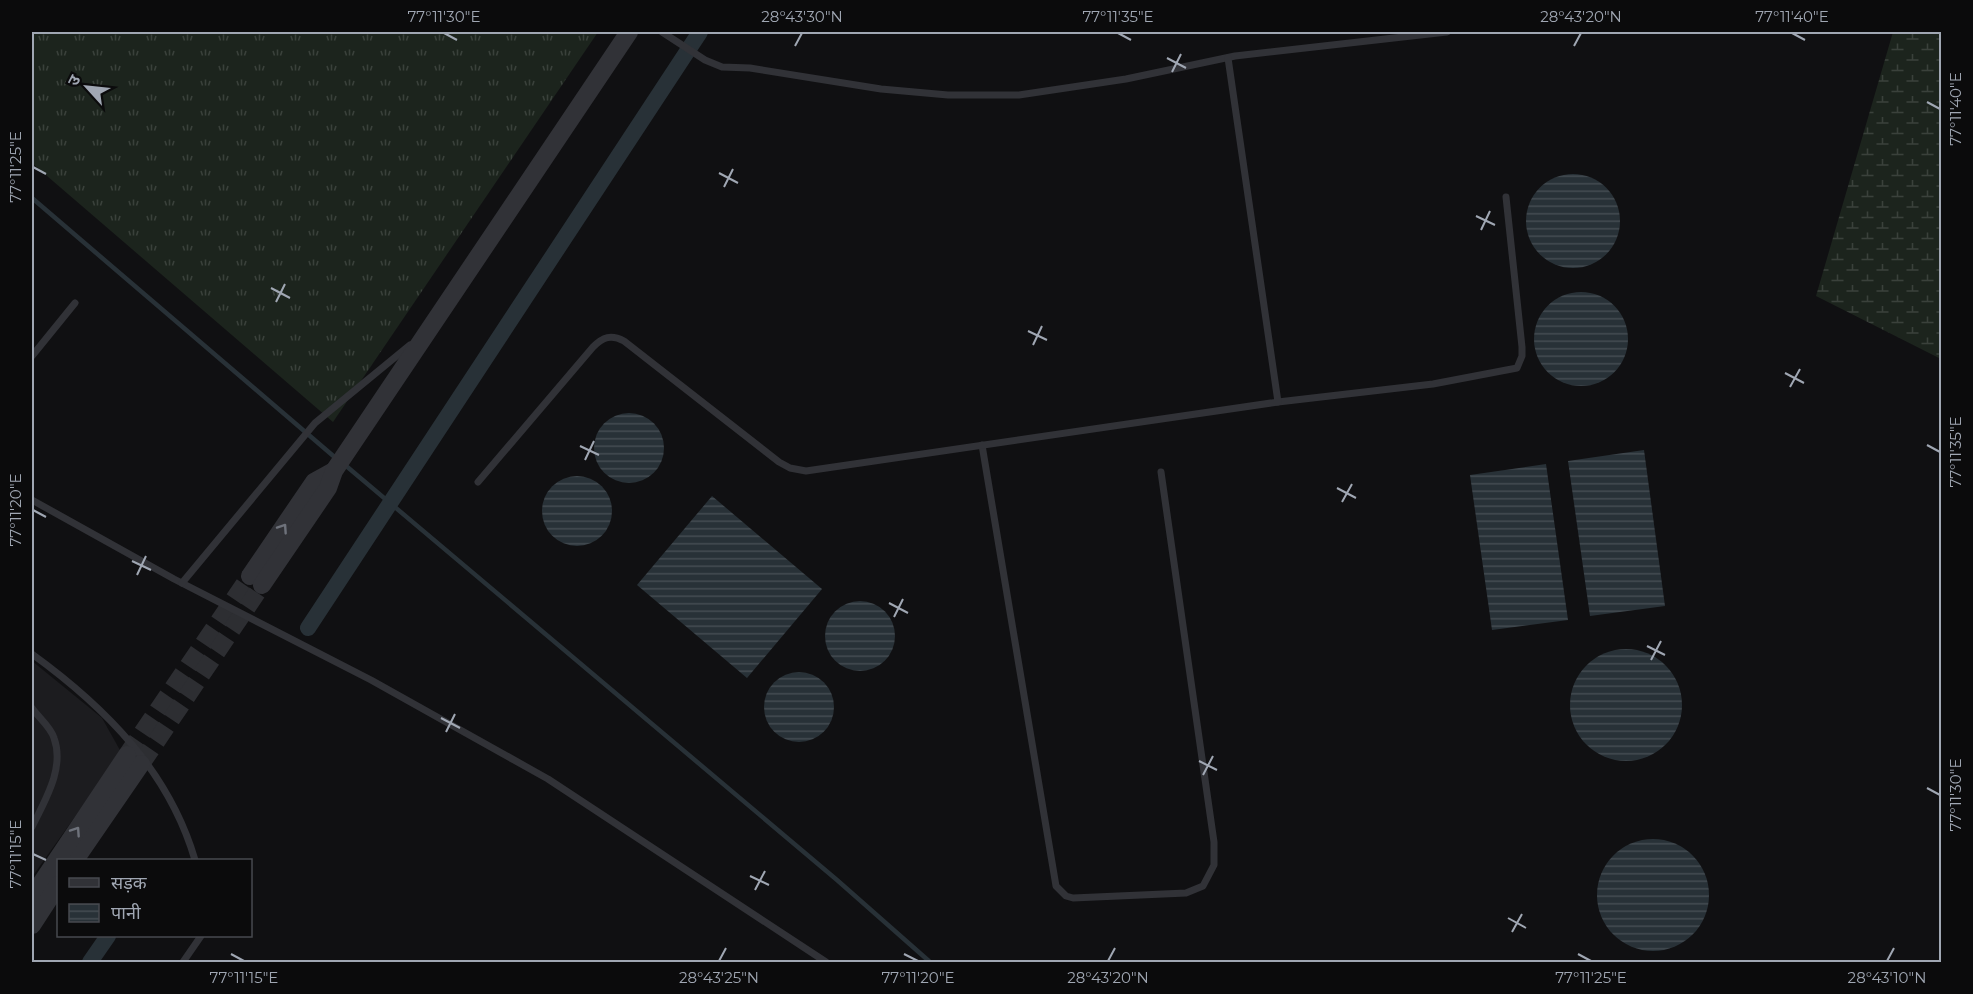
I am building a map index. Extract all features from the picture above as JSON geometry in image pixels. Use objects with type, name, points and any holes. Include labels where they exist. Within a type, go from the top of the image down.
[{"type":"street","points":[[256,580],[328,488],[334,471],[629,32]]},
{"type":"street","points":[[60,859],[134,759],[76,859]]},
{"type":"street","points":[[32,897],[57,863]]},
{"type":"street","points":[[32,926],[57,887]]},
{"type":"lane","points":[[662,32],[705,60],[722,67],[750,68],[881,89],[948,95],[1007,95],[1126,79],[1228,58],[1447,32]]},
{"type":"lane","points":[[1228,58],[1278,402]]},
{"type":"lane","points":[[478,482],[593,347],[606,337],[616,337],[624,341],[779,462],[790,468],[806,471],[1278,402],[1433,384],[1516,368],[1522,356],[1522,347],[1506,197]]},
{"type":"lane","points":[[32,356],[75,303]]},
{"type":"lane","points":[[182,583],[315,423],[428,330]]},
{"type":"lane","points":[[982,445],[1056,886],[1066,896],[1073,898],[1186,893],[1203,886],[1214,865],[1214,842],[1161,472]]},
{"type":"lane","points":[[32,500],[182,583],[371,680],[548,779],[826,963]]},
{"type":"lane","points":[[32,654],[90,698],[127,736],[152,769],[189,842],[194,859]]},
{"type":"lane","points":[[32,708],[54,736],[58,760],[48,795],[32,827]]},
{"type":"lane","points":[[183,963],[200,937]]},
{"type":"shaded area","points":[[32,661],[102,718],[121,752],[32,877]]},
{"type":"green space","points":[[32,32],[598,32],[333,422],[32,163]]},
{"type":"green space","points":[[1893,32],[1941,32],[1941,359],[1816,296]]},
{"type":"water","points":[[1573,174],[1591,177],[1606,188],[1617,203],[1620,221],[1617,239],[1606,254],[1591,265],[1573,268],[1555,265],[1540,254],[1529,239],[1526,221],[1529,203],[1540,188],[1555,177]]},
{"type":"water","points":[[1581,292],[1599,295],[1614,306],[1625,321],[1628,339],[1625,357],[1614,372],[1599,383],[1581,386],[1563,383],[1548,372],[1537,357],[1534,339],[1537,321],[1548,306],[1563,295]]},
{"type":"water","points":[[629,413],[642,416],[654,423],[661,435],[664,448],[661,461],[654,473],[642,480],[629,483],[616,480],[604,473],[597,461],[594,448],[597,435],[604,423],[616,416]]},
{"type":"water","points":[[1644,450],[1665,606],[1590,616],[1568,461]]},
{"type":"water","points":[[1546,464],[1568,620],[1492,630],[1470,475]]},
{"type":"water","points":[[577,476],[590,479],[602,486],[609,498],[612,511],[609,524],[602,536],[590,543],[577,546],[564,543],[552,536],[545,524],[542,511],[545,498],[552,486],[564,479]]},
{"type":"water","points":[[712,496],[822,589],[747,678],[637,585]]},
{"type":"water","points":[[860,601],[873,604],[885,611],[892,623],[895,636],[892,649],[885,661],[873,668],[860,671],[847,668],[835,661],[828,649],[825,636],[828,623],[835,611],[847,604]]},
{"type":"water","points":[[1626,649],[1648,653],[1666,665],[1678,683],[1682,705],[1678,727],[1666,745],[1648,757],[1626,761],[1604,757],[1586,745],[1574,727],[1570,705],[1574,683],[1586,665],[1604,653]]},
{"type":"water","points":[[799,672],[812,675],[824,682],[831,694],[834,707],[831,720],[824,732],[812,739],[799,742],[786,739],[774,732],[767,720],[764,707],[767,694],[774,682],[786,675]]},
{"type":"water","points":[[1653,839],[1675,843],[1693,855],[1705,873],[1709,895],[1705,917],[1693,935],[1675,947],[1653,951],[1631,947],[1613,935],[1601,917],[1597,895],[1601,873],[1613,855],[1631,843]]},
{"type":"waterway","points":[[308,628],[700,32]]},
{"type":"waterway","points":[[32,198],[338,460]]},
{"type":"waterway","points":[[345,465],[837,880],[930,962]]},
{"type":"waterway","points":[[90,962],[107,937]]},
{"type":"tunnel","points":[[127,755],[250,576]]},
{"type":"tunnel","points":[[141,764],[262,585]]}]
